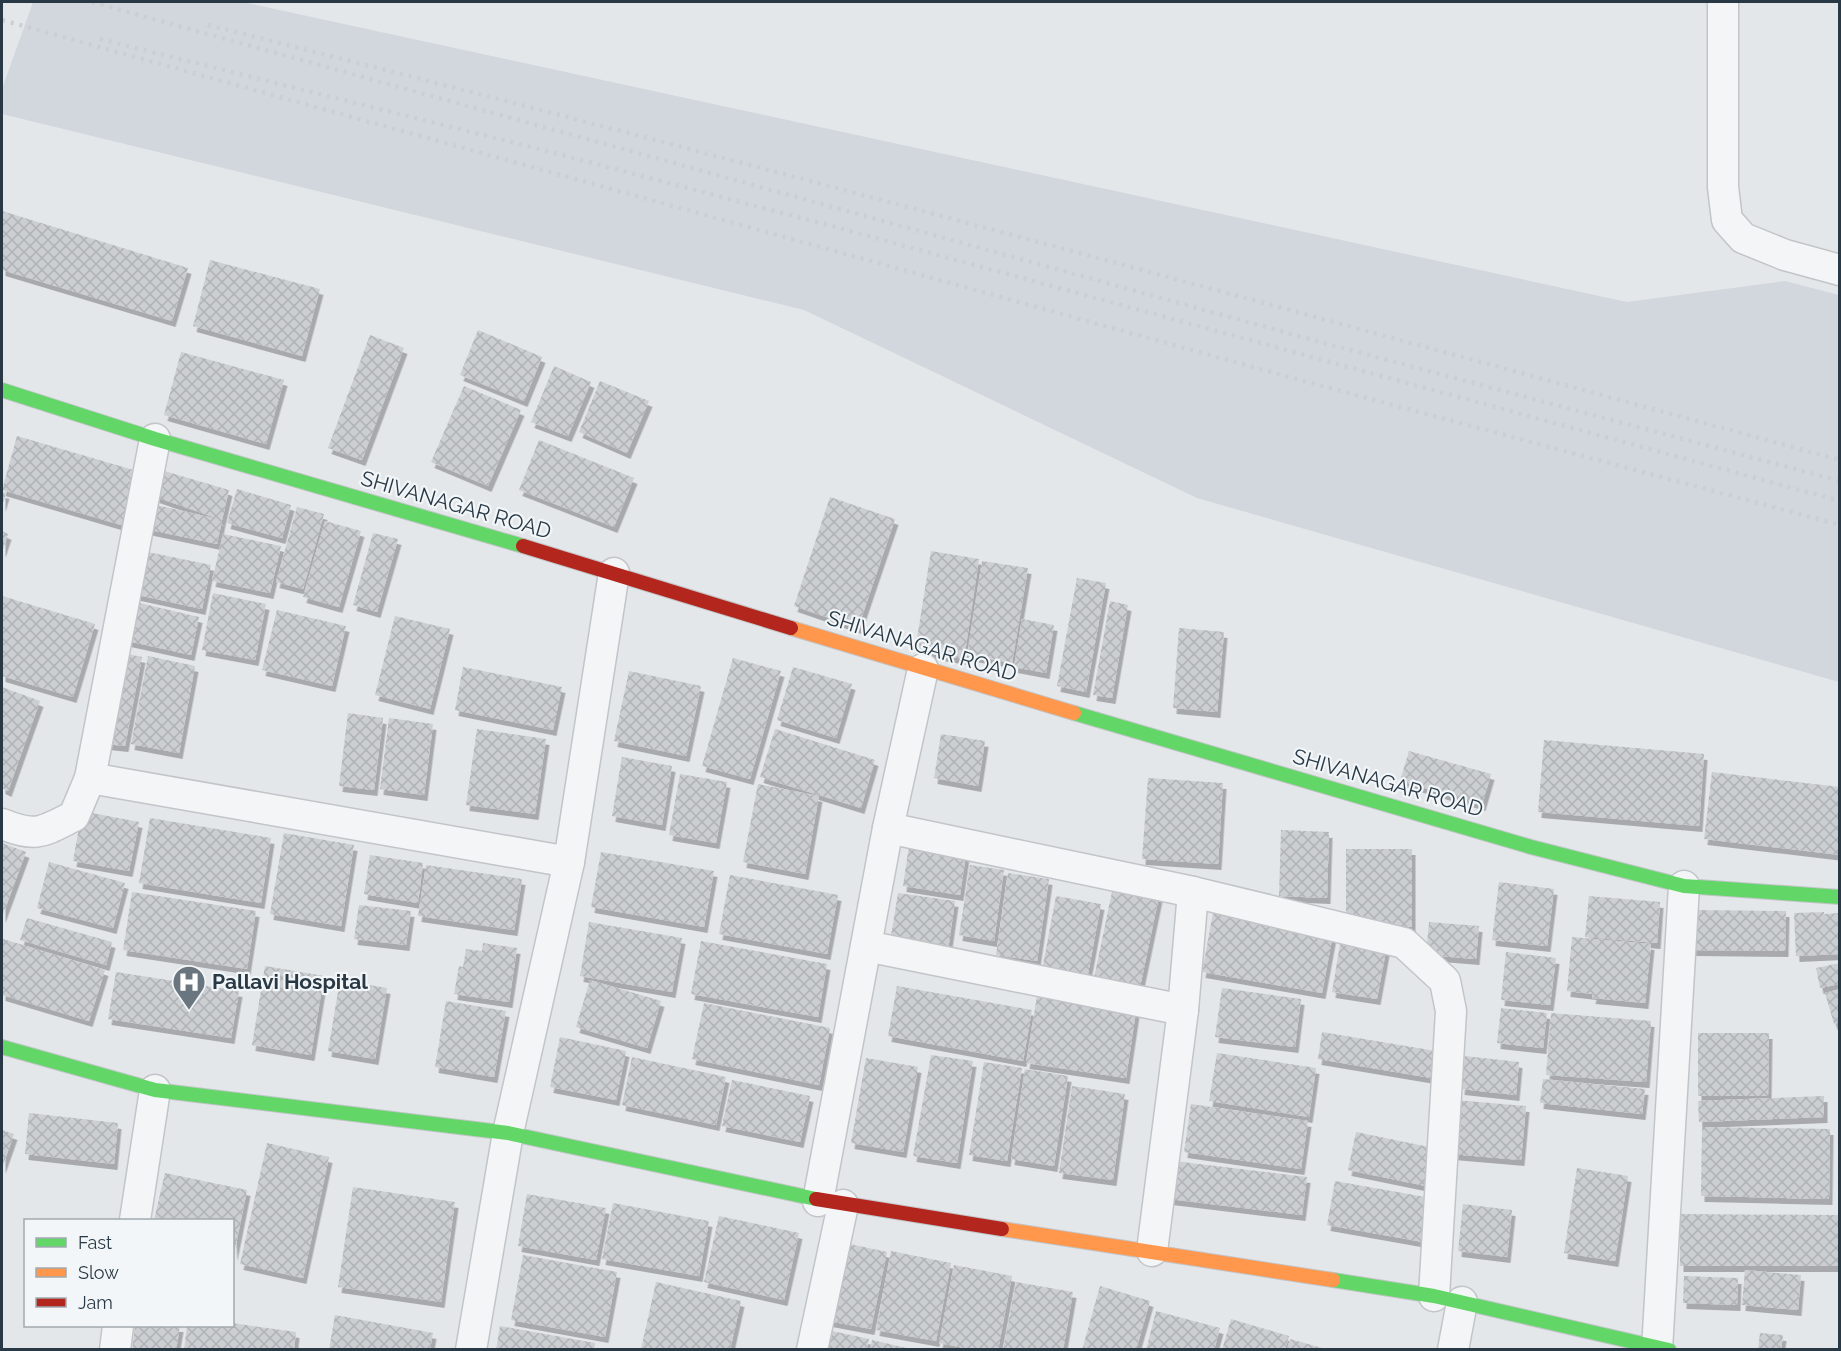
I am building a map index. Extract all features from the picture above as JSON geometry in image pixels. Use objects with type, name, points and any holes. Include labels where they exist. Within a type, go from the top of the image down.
[{"type":"street","points":[[1723,2],[1723,187],[1727,220],[1743,238],[1785,255],[1839,270]]},
{"type":"street","name":"SHIVANAGAR ROAD","points":[[2,390],[155,439],[614,573],[923,669],[1531,847],[1684,886],[1839,897]]},
{"type":"street","points":[[2,824],[19,831],[39,833],[74,816],[90,778],[155,439]]},
{"type":"street","points":[[471,1350],[508,1133],[569,862],[614,573]]},
{"type":"street","points":[[812,1350],[866,946],[888,828],[923,669]]},
{"type":"street","points":[[90,778],[569,862]]},
{"type":"street","points":[[888,828],[1193,892],[1404,943],[1444,981],[1451,1011],[1434,1296]]},
{"type":"street","points":[[2,1047],[155,1090],[508,1133],[830,1203],[1434,1296],[1661,1348],[1684,886]]},
{"type":"street","points":[[1152,1251],[1183,1010],[1193,892]]},
{"type":"street","points":[[866,946],[1183,1010]]},
{"type":"street","points":[[135,1219],[155,1090]]},
{"type":"street","points":[[1453,1350],[1462,1302]]},
{"type":"street","points":[[115,1350],[118,1327]]},
{"type":"shaded area","points":[[33,2],[243,2],[1627,302],[1785,281],[1839,295],[1839,682],[1197,498],[804,310],[2,114],[2,89]]},
{"type":"building","points":[[2,211],[188,268],[172,321],[2,270]]},
{"type":"building","points":[[210,260],[320,289],[302,356],[193,326]]},
{"type":"building","points":[[478,330],[542,357],[524,401],[460,375]]},
{"type":"building","points":[[370,335],[404,348],[362,460],[328,448]]},
{"type":"building","points":[[181,352],[284,380],[266,444],[164,415]]},
{"type":"building","points":[[554,366],[591,382],[568,436],[531,422]]},
{"type":"building","points":[[600,381],[649,401],[627,453],[579,432]]},
{"type":"building","points":[[464,386],[521,410],[488,486],[431,462]]},
{"type":"building","points":[[17,436],[137,471],[121,525],[2,490]]},
{"type":"building","points":[[539,440],[634,478],[614,527],[519,490]]},
{"type":"building","points":[[161,470],[229,490],[222,520],[153,496]]},
{"type":"building","points":[[237,489],[291,505],[282,538],[227,523]]},
{"type":"building","points":[[2,492],[6,493],[2,506]]},
{"type":"building","points":[[830,497],[895,519],[858,628],[794,606]]},
{"type":"building","points":[[152,504],[222,520],[217,544],[146,529]]},
{"type":"building","points":[[297,507],[324,514],[303,589],[276,582]]},
{"type":"building","points":[[325,521],[361,531],[339,607],[303,597]]},
{"type":"building","points":[[2,531],[8,534],[2,552]]},
{"type":"building","points":[[373,533],[398,539],[377,612],[353,605]]},
{"type":"building","points":[[223,534],[281,546],[270,593],[212,581]]},
{"type":"building","points":[[143,551],[211,565],[202,609],[133,594]]},
{"type":"building","points":[[931,551],[979,559],[964,659],[915,651]]},
{"type":"building","points":[[982,561],[1028,568],[1012,663],[967,655]]},
{"type":"building","points":[[1077,578],[1106,583],[1086,692],[1057,686]]},
{"type":"building","points":[[213,593],[266,604],[255,660],[202,650]]},
{"type":"building","points":[[2,596],[95,624],[73,697],[2,676]]},
{"type":"building","points":[[131,601],[199,617],[191,655],[123,640]]},
{"type":"building","points":[[1110,601],[1128,605],[1112,698],[1093,695]]},
{"type":"building","points":[[277,610],[346,626],[332,686],[262,670]]},
{"type":"building","points":[[395,616],[450,629],[430,709],[375,695]]},
{"type":"building","points":[[1022,619],[1054,625],[1046,673],[1014,667]]},
{"type":"building","points":[[1179,628],[1224,632],[1217,712],[1173,708]]},
{"type":"building","points":[[123,653],[142,657],[125,746],[106,744]]},
{"type":"building","points":[[148,656],[195,666],[179,753],[131,744]]},
{"type":"building","points":[[733,658],[781,671],[750,779],[702,766]]},
{"type":"building","points":[[463,667],[562,687],[553,730],[455,710]]},
{"type":"building","points":[[793,667],[852,684],[836,738],[777,720]]},
{"type":"building","points":[[629,671],[701,686],[686,756],[614,741]]},
{"type":"building","points":[[2,687],[40,701],[8,791],[2,788]]},
{"type":"building","points":[[348,713],[383,718],[374,790],[339,786]]},
{"type":"building","points":[[389,718],[433,724],[424,795],[380,789]]},
{"type":"building","points":[[477,729],[546,739],[535,814],[466,805]]},
{"type":"building","points":[[775,729],[875,760],[861,808],[760,777]]},
{"type":"building","points":[[941,734],[985,741],[978,786],[934,778]]},
{"type":"building","points":[[1544,740],[1704,754],[1699,826],[1538,812]]},
{"type":"building","points":[[1409,751],[1491,774],[1482,805],[1400,781]]},
{"type":"building","points":[[622,757],[672,766],[662,825],[612,816]]},
{"type":"building","points":[[1712,772],[1840,787],[1840,855],[1704,839]]},
{"type":"building","points":[[680,774],[727,782],[716,843],[669,835]]},
{"type":"building","points":[[1148,778],[1223,783],[1218,864],[1142,859]]},
{"type":"building","points":[[758,784],[819,796],[805,874],[743,862]]},
{"type":"building","points":[[82,811],[139,822],[129,871],[73,861]]},
{"type":"building","points":[[150,818],[271,838],[261,903],[139,883]]},
{"type":"building","points":[[1281,830],[1329,832],[1327,898],[1279,896]]},
{"type":"building","points":[[284,833],[354,845],[341,926],[270,914]]},
{"type":"building","points":[[2,843],[26,852],[2,917]]},
{"type":"building","points":[[909,845],[966,854],[960,895],[903,886]]},
{"type":"building","points":[[1346,849],[1412,849],[1412,927],[1346,927]]},
{"type":"building","points":[[601,852],[714,871],[704,927],[591,907]]},
{"type":"building","points":[[370,855],[423,863],[418,903],[364,894]]},
{"type":"building","points":[[49,862],[125,883],[113,928],[37,908]]},
{"type":"building","points":[[426,865],[522,879],[514,930],[418,916]]},
{"type":"building","points":[[970,865],[1004,870],[994,941],[959,935]]},
{"type":"building","points":[[1008,873],[1049,879],[1037,961],[996,955]]},
{"type":"building","points":[[730,875],[838,895],[827,954],[719,934]]},
{"type":"building","points":[[1499,882],[1554,889],[1547,946],[1492,940]]},
{"type":"building","points":[[1113,887],[1159,896],[1140,987],[1094,978]]},
{"type":"building","points":[[132,892],[256,911],[247,969],[123,950]]},
{"type":"building","points":[[898,893],[955,901],[948,950],[890,942]]},
{"type":"building","points":[[1056,896],[1101,904],[1087,979],[1042,970]]},
{"type":"building","points":[[1589,896],[1660,902],[1657,943],[1585,937]]},
{"type":"building","points":[[359,905],[411,911],[406,945],[354,939]]},
{"type":"building","points":[[1692,910],[1786,911],[1785,951],[1692,950]]},
{"type":"building","points":[[1824,912],[1824,914],[1840,913],[1840,954],[1796,956],[1794,913]]},
{"type":"building","points":[[1213,913],[1333,934],[1322,993],[1202,972]]},
{"type":"building","points":[[27,918],[112,942],[106,965],[20,940]]},
{"type":"building","points":[[589,922],[682,938],[672,992],[580,976]]},
{"type":"building","points":[[1429,922],[1479,926],[1476,959],[1426,955]]},
{"type":"building","points":[[1572,937],[1651,944],[1645,1003],[1592,998],[1593,994],[1567,991]]},
{"type":"building","points":[[1341,938],[1387,945],[1377,999],[1332,992]]},
{"type":"building","points":[[3,939],[105,970],[89,1021],[2,995]]},
{"type":"building","points":[[701,941],[827,964],[818,1017],[691,994]]},
{"type":"building","points":[[483,943],[517,948],[509,1002],[454,994],[459,966],[463,967],[466,949],[482,951]]},
{"type":"building","points":[[1506,952],[1556,958],[1550,1005],[1501,1000]]},
{"type":"building","points":[[1840,963],[1840,984],[1820,988],[1816,968]]},
{"type":"building","points":[[265,966],[324,976],[311,1055],[252,1045]]},
{"type":"building","points":[[116,972],[239,991],[231,1038],[108,1019]]},
{"type":"building","points":[[340,980],[387,988],[375,1059],[328,1051]]},
{"type":"building","points":[[590,980],[661,1001],[647,1048],[576,1027]]},
{"type":"building","points":[[897,986],[1032,1010],[1023,1061],[888,1036]]},
{"type":"building","points":[[1222,988],[1301,999],[1295,1047],[1215,1037]]},
{"type":"building","points":[[1840,989],[1840,1022],[1834,1024],[1825,993]]},
{"type":"building","points":[[1037,996],[1136,1011],[1126,1078],[1026,1063]]},
{"type":"building","points":[[446,1001],[506,1011],[494,1077],[435,1067]]},
{"type":"building","points":[[704,1003],[830,1028],[819,1085],[692,1059]]},
{"type":"building","points":[[1501,1008],[1547,1013],[1543,1048],[1497,1043]]},
{"type":"building","points":[[1551,1013],[1651,1021],[1646,1082],[1546,1075]]},
{"type":"building","points":[[1322,1032],[1442,1052],[1437,1079],[1318,1059]]},
{"type":"building","points":[[1698,1033],[1769,1033],[1768,1096],[1698,1096]]},
{"type":"building","points":[[560,1037],[626,1051],[616,1100],[550,1087]]},
{"type":"building","points":[[1217,1053],[1316,1068],[1309,1117],[1209,1101]]},
{"type":"building","points":[[931,1055],[973,1061],[957,1163],[913,1156]]},
{"type":"building","points":[[1465,1056],[1519,1062],[1516,1095],[1461,1089]]},
{"type":"building","points":[[632,1057],[726,1077],[716,1125],[622,1105]]},
{"type":"building","points":[[866,1058],[918,1067],[903,1152],[851,1143]]},
{"type":"building","points":[[984,1062],[1022,1068],[1007,1161],[969,1155]]},
{"type":"building","points":[[1025,1069],[1068,1076],[1054,1166],[1011,1159]]},
{"type":"building","points":[[1543,1079],[1645,1089],[1642,1114],[1540,1103]]},
{"type":"building","points":[[732,1080],[810,1096],[800,1142],[722,1126]]},
{"type":"building","points":[[1072,1086],[1125,1094],[1113,1180],[1059,1173]]},
{"type":"building","points":[[1824,1096],[1824,1117],[1699,1122],[1698,1101]]},
{"type":"building","points":[[1455,1100],[1526,1106],[1521,1160],[1451,1154]]},
{"type":"building","points":[[1191,1104],[1308,1121],[1301,1169],[1184,1152]]},
{"type":"building","points":[[29,1113],[118,1123],[114,1164],[25,1154]]},
{"type":"building","points":[[1702,1127],[1830,1129],[1829,1199],[1701,1196]]},
{"type":"building","points":[[2,1130],[14,1134],[2,1168]]},
{"type":"building","points":[[1356,1132],[1434,1148],[1426,1186],[1348,1170]]},
{"type":"building","points":[[267,1143],[329,1157],[303,1278],[240,1264]]},
{"type":"building","points":[[1174,1161],[1307,1177],[1302,1215],[1169,1199]]},
{"type":"building","points":[[1577,1168],[1628,1176],[1615,1261],[1564,1253]]},
{"type":"building","points":[[165,1173],[247,1190],[234,1255],[234,1219],[154,1219]]},
{"type":"building","points":[[1335,1181],[1431,1198],[1423,1242],[1327,1225]]},
{"type":"building","points":[[353,1187],[455,1202],[441,1302],[338,1287]]},
{"type":"building","points":[[527,1194],[606,1208],[596,1260],[518,1246]]},
{"type":"building","points":[[613,1203],[709,1221],[699,1276],[602,1259]]},
{"type":"building","points":[[1463,1204],[1512,1210],[1507,1257],[1458,1251]]},
{"type":"building","points":[[1680,1214],[1840,1215],[1840,1266],[1680,1266]]},
{"type":"building","points":[[719,1216],[799,1233],[784,1300],[704,1282]]},
{"type":"building","points":[[845,1243],[887,1252],[871,1329],[829,1321]]},
{"type":"building","points":[[891,1251],[951,1263],[936,1341],[876,1330]]},
{"type":"building","points":[[523,1255],[617,1272],[605,1337],[511,1320]]},
{"type":"building","points":[[954,1265],[1012,1276],[998,1350],[975,1350],[939,1343]]},
{"type":"building","points":[[1745,1270],[1801,1275],[1798,1310],[1742,1305]]},
{"type":"building","points":[[1684,1276],[1738,1278],[1737,1305],[1683,1303]]},
{"type":"building","points":[[656,1282],[741,1301],[730,1350],[641,1349]]},
{"type":"building","points":[[1016,1282],[1073,1292],[1063,1350],[1003,1350]]},
{"type":"building","points":[[1100,1286],[1150,1301],[1136,1350],[1082,1350]]},
{"type":"building","points":[[1156,1311],[1220,1328],[1214,1350],[1146,1350]]},
{"type":"building","points":[[335,1315],[433,1333],[430,1350],[329,1350]]},
{"type":"building","points":[[1231,1319],[1289,1336],[1285,1350],[1222,1350]]},
{"type":"building","points":[[234,1323],[296,1332],[294,1350],[184,1350],[187,1327],[234,1327]]},
{"type":"building","points":[[500,1326],[595,1343],[594,1350],[496,1350]]},
{"type":"building","points":[[135,1327],[180,1327],[176,1350],[132,1350]]},
{"type":"building","points":[[823,1329],[869,1339],[867,1350],[819,1350]]},
{"type":"building","points":[[1760,1333],[1783,1335],[1781,1350],[1758,1350]]},
{"type":"building","points":[[1290,1339],[1326,1349],[1326,1350],[1287,1350]]},
{"type":"building","points":[[872,1340],[911,1349],[911,1350],[870,1350]]},
{"type":"railway","points":[[92,2],[1320,342],[1840,481]]},
{"type":"railway","points":[[2,20],[1307,382],[1840,525]]},
{"type":"railway","points":[[208,25],[821,184],[1840,460]]},
{"type":"railway","points":[[100,39],[547,151],[824,224],[1840,501]]},
{"type":"traffic: fast","points":[[2,390],[155,439],[523,546]]},
{"type":"traffic: fast","points":[[1074,713],[1531,847],[1684,886],[1840,897]]},
{"type":"traffic: fast","points":[[2,1047],[155,1090],[508,1133],[816,1199]]},
{"type":"traffic: fast","points":[[1333,1280],[1434,1296],[1669,1350]]},
{"type":"traffic: slow","points":[[791,628],[1074,713]]},
{"type":"traffic: slow","points":[[1002,1229],[1333,1280]]},
{"type":"traffic: jam","points":[[523,546],[791,628]]},
{"type":"traffic: jam","points":[[816,1199],[1002,1229]]},
{"type":"place","name":"Pallavi Hospital","points":[[189,1011]]}]
